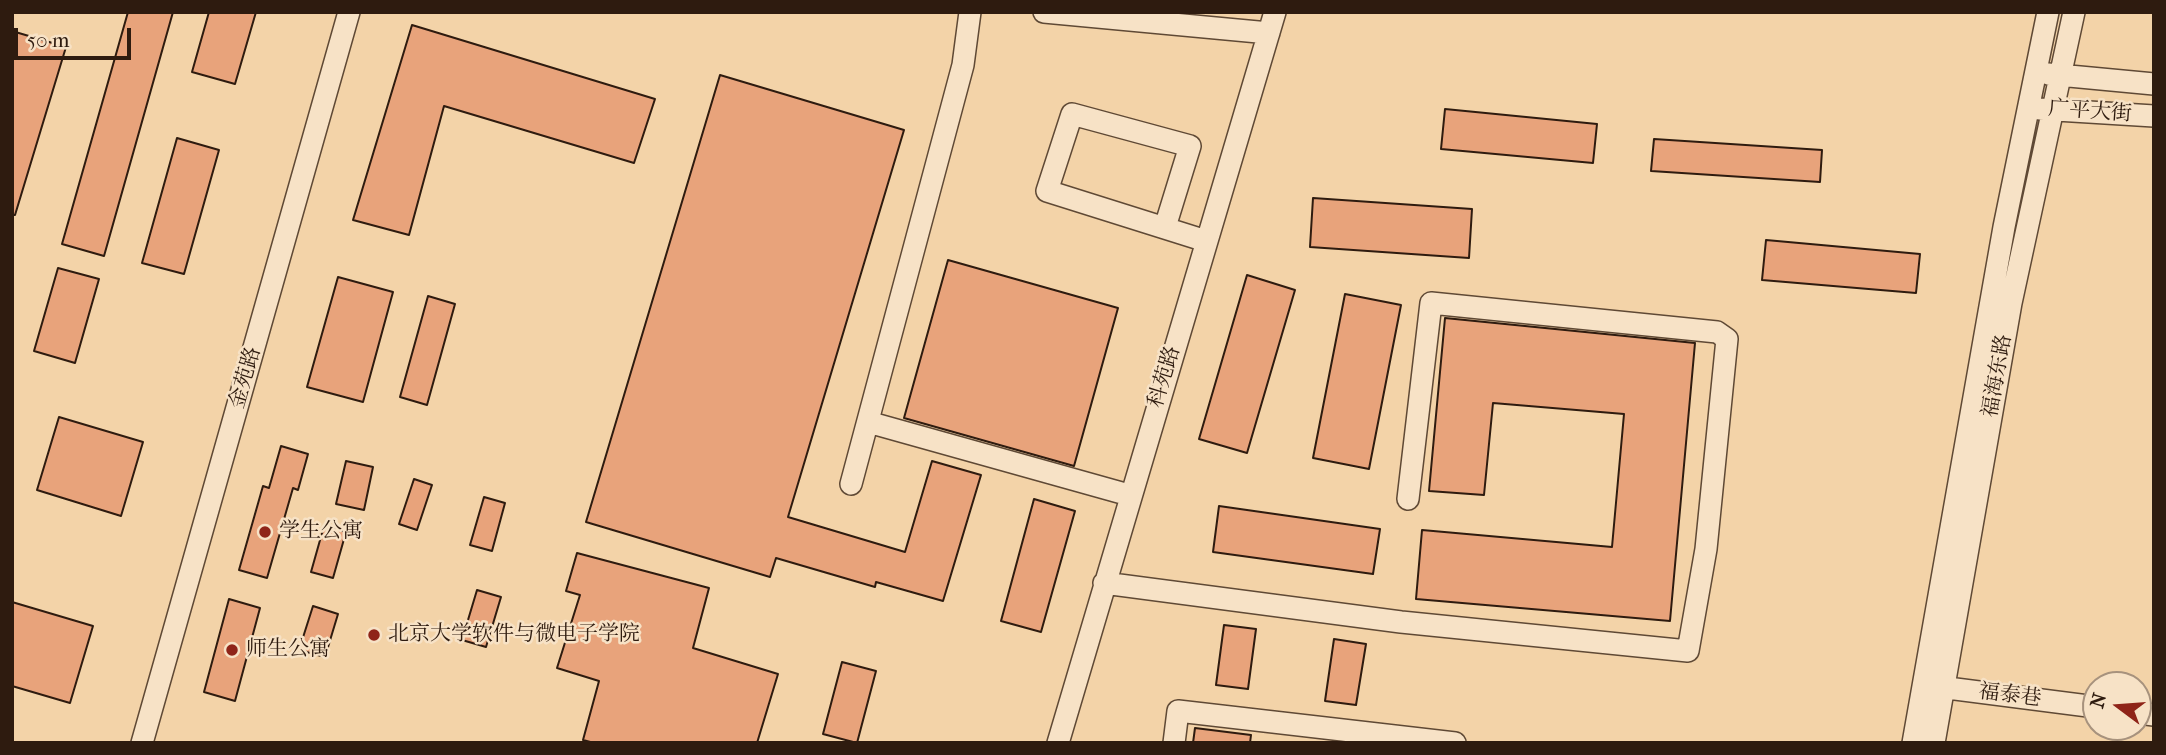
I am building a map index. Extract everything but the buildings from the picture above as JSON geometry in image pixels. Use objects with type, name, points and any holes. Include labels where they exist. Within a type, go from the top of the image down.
[{"type":"street","name":"金苑路","points":[[142,743],[349,12]]},
{"type":"street","points":[[851,484],[963,65],[971,12]]},
{"type":"street","points":[[1044,12],[1273,18]]},
{"type":"street","name":"福海东路","points":[[1934,743],[1934,686],[2027,108],[2048,12]]},
{"type":"street","name":"福海东路","points":[[1913,743],[1934,686],[2011,303],[2074,12]]},
{"type":"street","name":"科苑路","points":[[1058,743],[1129,495],[1273,18]]},
{"type":"street","name":"广平大街","points":[[2034,72],[2154,84]]},
{"type":"street","name":"广平大街","points":[[2027,108],[2154,116]]},
{"type":"street","points":[[1165,227],[1190,146],[1072,114],[1046,191],[1206,241]]},
{"type":"street","points":[[1104,583],[1401,622],[1688,651],[1706,549],[1727,339],[1717,332],[1431,303],[1408,499]]},
{"type":"street","points":[[868,422],[1129,495]]},
{"type":"street","name":"福泰巷","points":[[1934,686],[2082,705]]},
{"type":"street","points":[[1174,743],[1178,711],[1455,743]]},
{"type":"place","name":"学生公寓","points":[[265,532]]},
{"type":"place","name":"北京大学软件与微电子学院","points":[[374,635]]},
{"type":"place","name":"师生公寓","points":[[232,650]]}]
